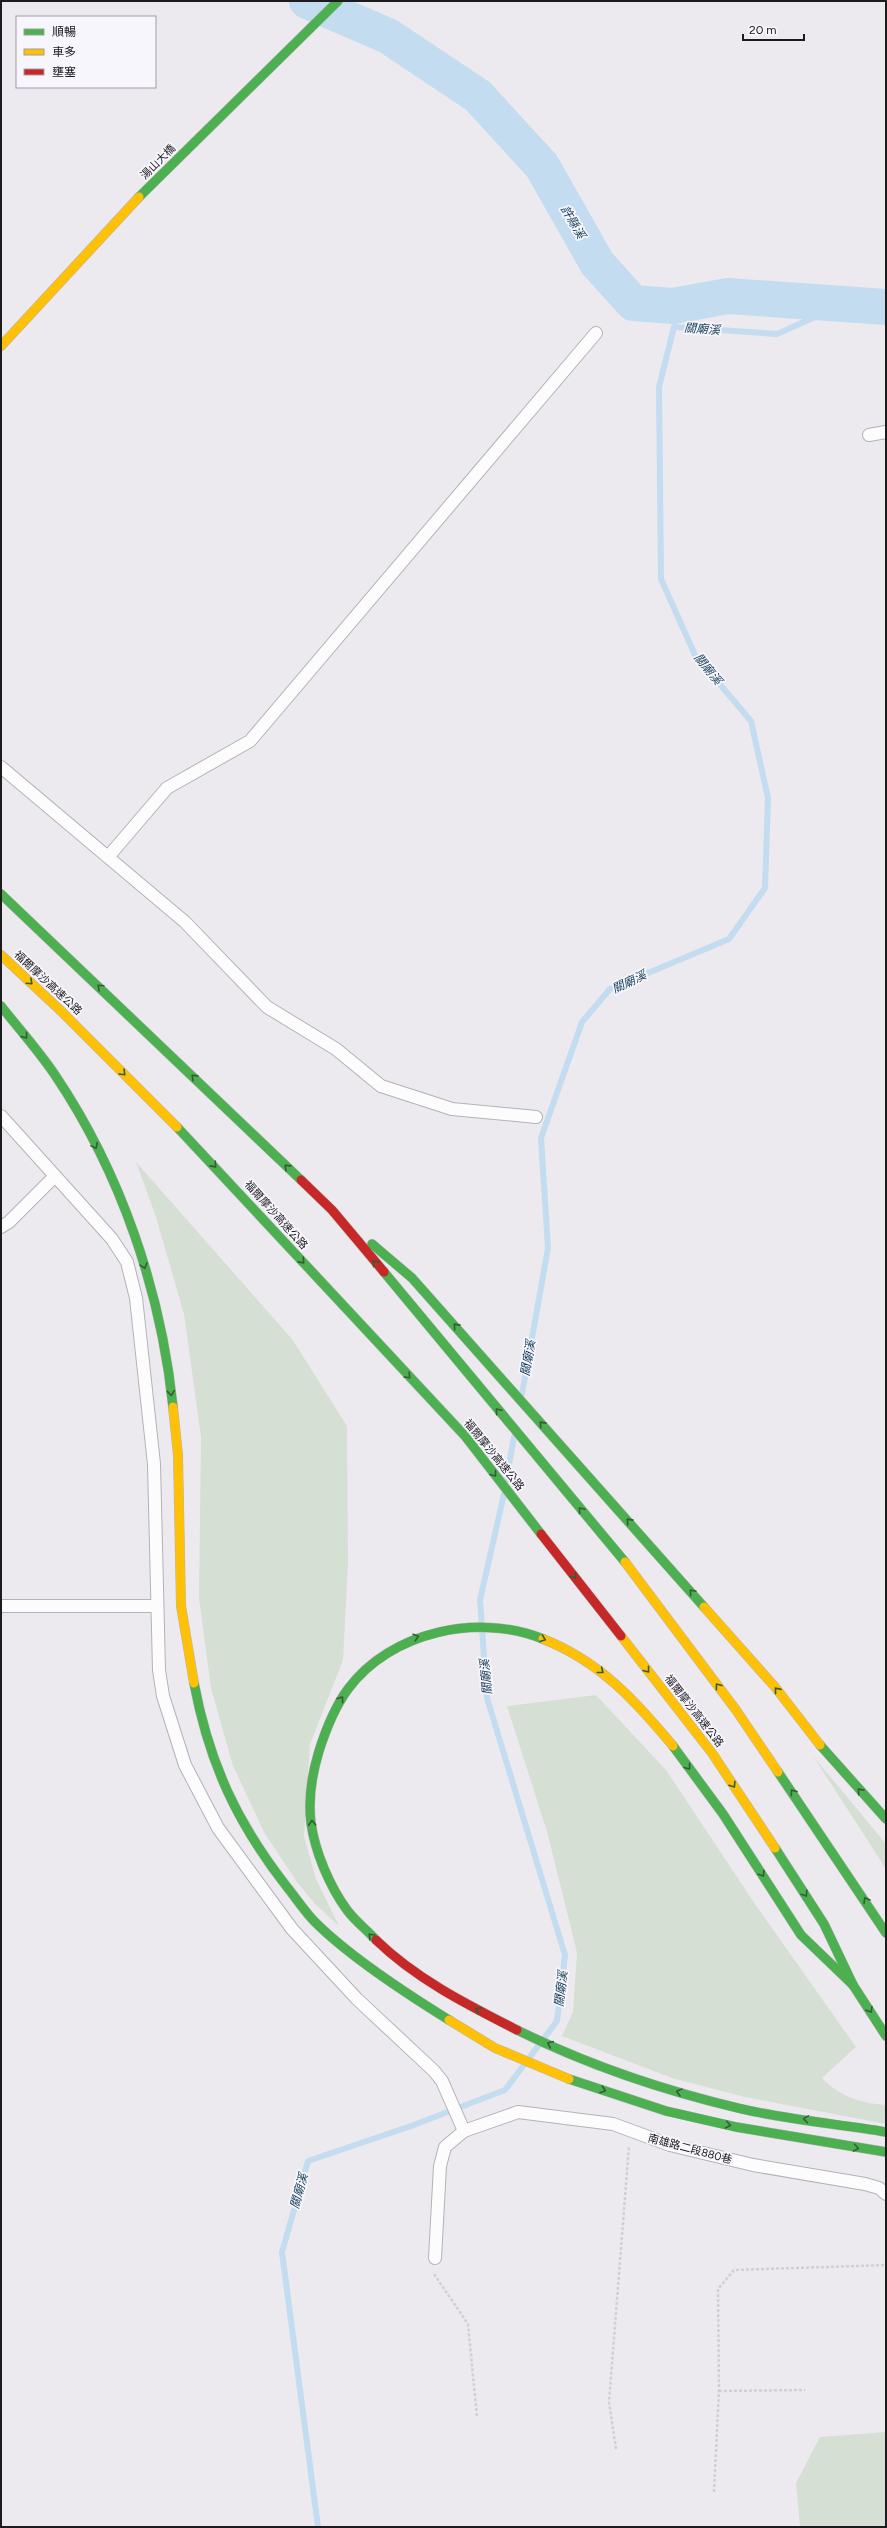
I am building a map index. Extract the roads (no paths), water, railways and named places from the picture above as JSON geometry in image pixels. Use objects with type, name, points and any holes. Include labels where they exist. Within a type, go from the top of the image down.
[{"type":"main road","name":"湯山大橋","points":[[1,346],[58,281],[256,80],[338,1]]},
{"type":"main road","points":[[1,894],[332,1210],[412,1278],[655,1550],[775,1687],[833,1761],[886,1819]]},
{"type":"main road","name":"福爾摩沙高速公路","points":[[1,955],[61,1011],[200,1150],[381,1348],[465,1436],[712,1754],[824,1924],[853,1984],[886,2036]]},
{"type":"main road","points":[[1,1006],[55,1075],[106,1166],[126,1209],[156,1309],[169,1366],[178,1455],[181,1606],[200,1714],[214,1766],[237,1813],[275,1871],[315,1922],[368,1965],[422,2003],[496,2048],[566,2078],[666,2111],[736,2127],[886,2152]]},
{"type":"main road","points":[[332,1210],[399,1293],[633,1572],[736,1710],[858,1888],[886,1933]]},
{"type":"main road","points":[[853,1984],[807,1942],[744,1846],[671,1744],[632,1699],[601,1671],[569,1649],[524,1632],[482,1626],[446,1629],[412,1638],[382,1655],[352,1684],[332,1712],[318,1747],[310,1793],[312,1831],[328,1875],[349,1913],[386,1952],[476,2009],[513,2028],[585,2060],[667,2088],[742,2109],[886,2132]]},
{"type":"lane","points":[[108,857],[167,788],[250,741],[596,333]]},
{"type":"lane","points":[[869,435],[886,432]]},
{"type":"lane","points":[[1,767],[185,922],[267,1007],[336,1049],[380,1086],[452,1109],[536,1117]]},
{"type":"lane","points":[[1,1116],[112,1239],[127,1262],[136,1298],[154,1464],[159,1670],[163,1696],[185,1765],[218,1828],[292,1929],[357,1999],[434,2071],[442,2081],[462,2127]]},
{"type":"lane","points":[[1,1227],[55,1176]]},
{"type":"lane","points":[[1,1606],[157,1606]]},
{"type":"lane","name":"南雄路二段880巷","points":[[435,2258],[442,2155],[445,2148],[462,2127],[518,2112],[613,2124],[631,2132],[670,2145],[753,2165],[865,2184],[879,2188],[886,2194]]},
{"type":"waterway","name":"許縣溪","points":[[307,1],[388,36],[478,96],[542,166],[597,263],[633,303],[673,306],[728,296],[886,307]]},
{"type":"waterway","name":"關廟溪","points":[[522,1394],[548,1248],[541,1138],[582,1022],[610,989],[729,939],[765,888],[768,798],[751,721],[695,655],[661,579],[659,387],[674,327],[777,334],[844,304]]},
{"type":"waterway","name":"關廟溪","points":[[506,1481],[514,1437]]},
{"type":"waterway","name":"關廟溪","points":[[318,2527],[282,2252],[308,2161],[411,2126],[505,2090],[557,2021],[565,1955],[487,1698],[480,1600],[504,1494]]}]
